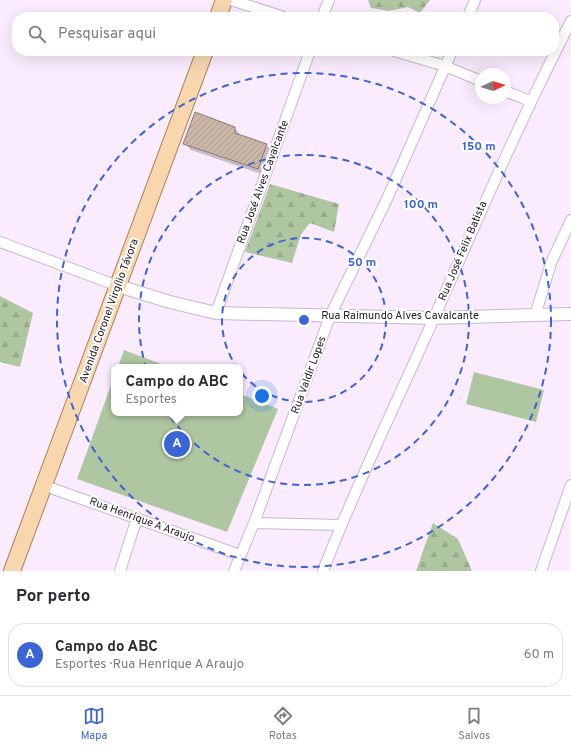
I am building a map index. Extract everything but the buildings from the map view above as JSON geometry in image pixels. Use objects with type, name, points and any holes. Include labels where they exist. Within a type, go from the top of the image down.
[{"type":"main road","name":"Avenida Coronel Virgílio Távora","points":[[12,571],[203,56]]},
{"type":"street","points":[[324,12],[329,0]]},
{"type":"street","points":[[470,12],[475,0]]},
{"type":"street","points":[[221,5],[258,12]]},
{"type":"street","name":"Rua José Felix Batista","points":[[559,44],[571,21]]},
{"type":"street","name":"Rua José Alves Cavalcante","points":[[216,313],[308,56]]},
{"type":"street","points":[[411,56],[445,66],[475,78]]},
{"type":"street","name":"Rua Valdir Lopes","points":[[234,571],[254,523],[330,316],[387,199],[450,56]]},
{"type":"street","name":"Rua José Felix Batista","points":[[323,571],[341,525],[530,101],[553,56]]},
{"type":"street","points":[[511,93],[530,101]]},
{"type":"street","points":[[535,316],[553,257],[571,220]]},
{"type":"street","name":"Rua Raimundo Alves Cavalcante","points":[[0,242],[118,286],[170,302],[216,313],[434,318],[571,314]]},
{"type":"street","points":[[541,571],[568,503],[571,485]]},
{"type":"street","name":"Rua Henrique A Araujo","points":[[44,486],[240,556]]},
{"type":"street","points":[[120,571],[137,518]]},
{"type":"street","points":[[254,523],[341,525]]},
{"type":"green space","points":[[368,0],[430,0],[421,12],[408,7],[389,11],[371,8]]},
{"type":"green space","points":[[270,184],[339,204],[334,232],[310,223],[301,234],[292,263],[245,252]]},
{"type":"green space","points":[[0,296],[33,313],[20,367],[0,362]]},
{"type":"green space","points":[[124,350],[161,364],[119,364]]},
{"type":"green space","points":[[474,372],[544,390],[536,422],[466,404]]},
{"type":"green space","points":[[111,385],[111,416],[243,416],[243,395],[278,409],[227,532],[77,479]]},
{"type":"green space","points":[[433,523],[458,539],[472,571],[416,571]]},
{"type":"place","name":"Campo do ABC","points":[[177,444]]}]
